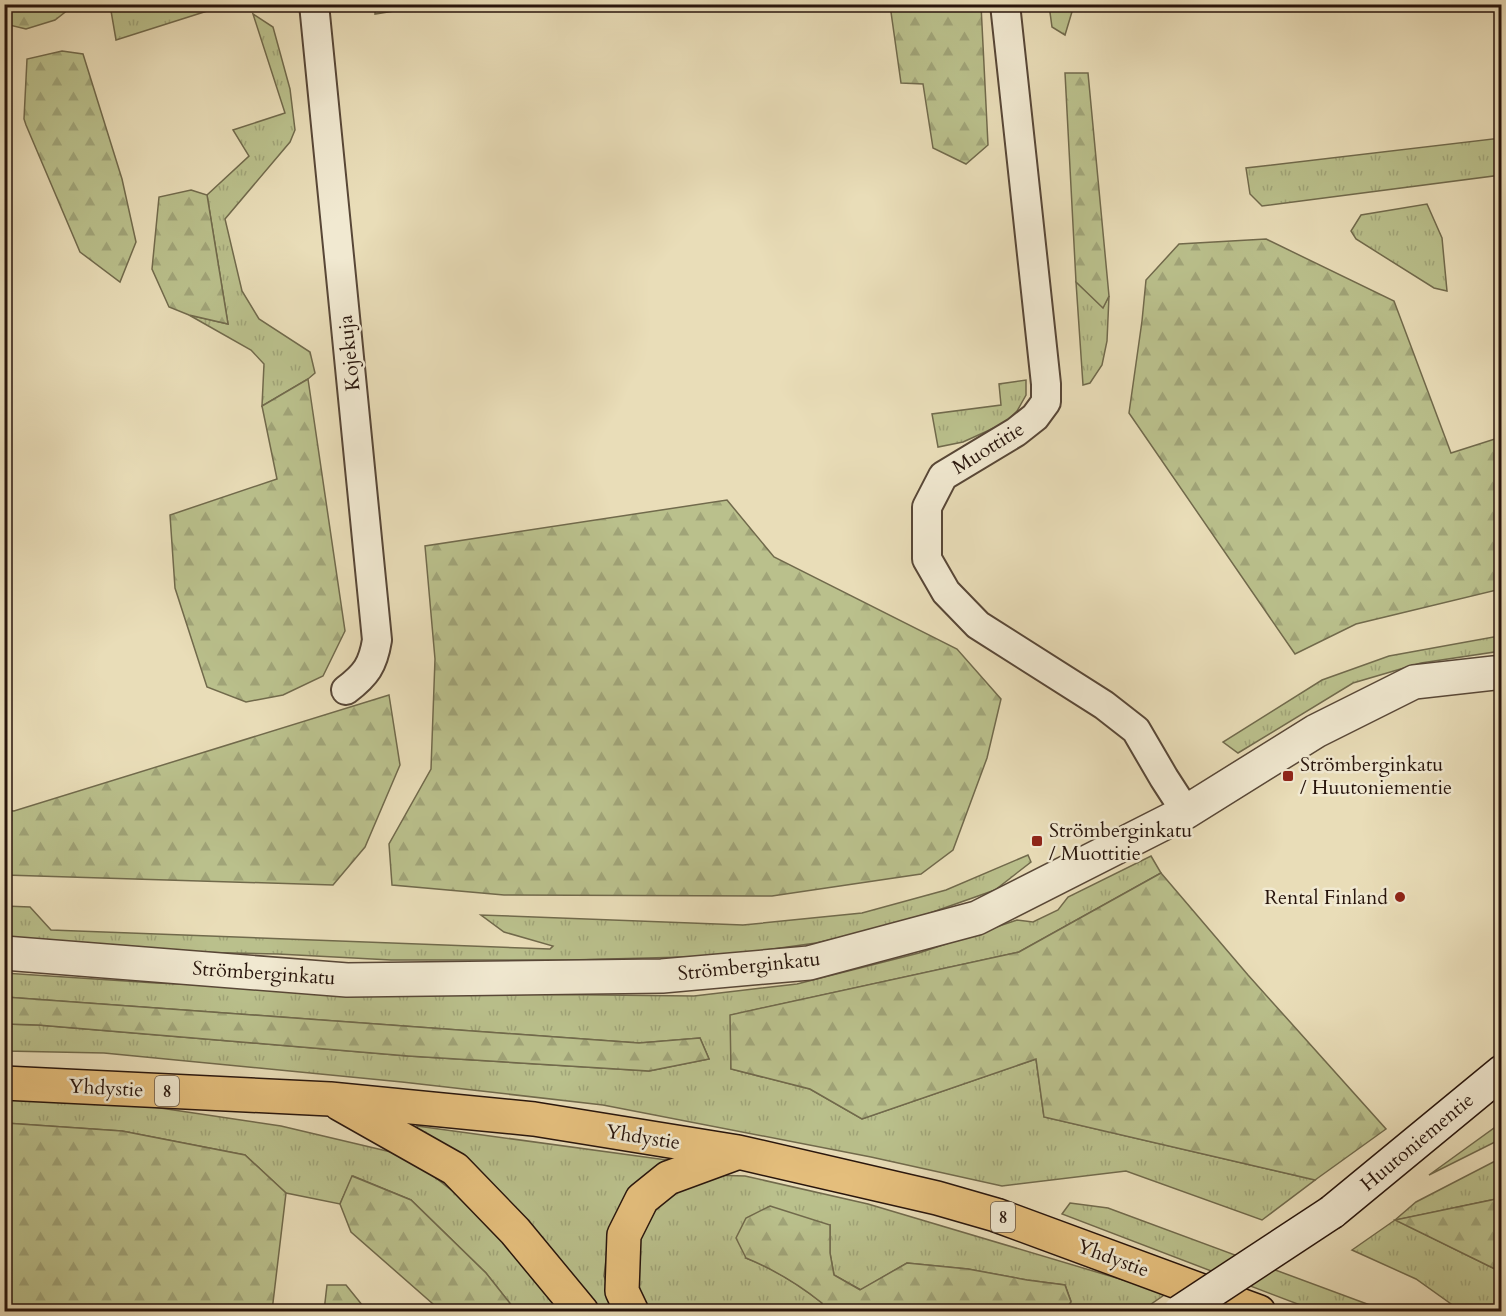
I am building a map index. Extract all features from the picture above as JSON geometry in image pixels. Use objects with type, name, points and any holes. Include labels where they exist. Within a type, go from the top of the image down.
[{"type":"highway","name":"Yhdystie","points":[[4,1083],[330,1099],[534,1119],[738,1152],[937,1198],[996,1215],[1259,1311]]},
{"type":"highway","points":[[330,1099],[455,1169],[515,1231],[582,1311]]},
{"type":"highway","points":[[632,1311],[622,1291],[624,1235],[642,1199],[668,1178],[738,1152]]},
{"type":"street","name":"Kojekuja","points":[[314,4],[377,640],[374,658],[361,679],[346,690]]},
{"type":"street","name":"Muottitie","points":[[1005,4],[1047,384],[1046,402],[1035,417],[1016,432],[943,476],[927,507],[927,559],[946,592],[978,625],[1104,705],[1136,730],[1186,812]]},
{"type":"street","name":"Strömberginkatu","points":[[4,953],[347,980],[662,976],[809,963],[977,918],[1186,812],[1316,731],[1414,681],[1502,673]]},
{"type":"street","name":"Huutoniementie","points":[[1332,1212],[1502,1071]]},
{"type":"street","name":"Huutoniementie","points":[[1180,1311],[1502,1102]]},
{"type":"green space","points":[[5,4],[73,4],[73,6],[55,20],[26,29],[5,24]]},
{"type":"green space","points":[[222,4],[223,6],[116,40],[110,5]]},
{"type":"green space","points":[[375,4],[430,4],[430,5],[375,14]]},
{"type":"green space","points":[[890,5],[981,5],[988,145],[966,164],[933,148],[923,84],[901,83]]},
{"type":"green space","points":[[1049,5],[1074,5],[1065,35],[1052,27]]},
{"type":"green space","points":[[253,14],[273,27],[290,89],[295,130],[290,142],[225,219],[242,291],[259,319],[310,352],[315,373],[262,406],[264,364],[251,350],[189,315],[228,324],[207,195],[249,156],[233,130],[285,113]]},
{"type":"green space","points":[[62,51],[83,54],[122,179],[136,242],[120,282],[80,252],[24,119],[27,59]]},
{"type":"green space","points":[[1065,73],[1088,73],[1109,296],[1103,308],[1076,282]]},
{"type":"green space","points":[[1501,138],[1501,175],[1262,206],[1250,194],[1246,168]]},
{"type":"green space","points":[[191,190],[207,195],[228,324],[189,315],[169,307],[152,269],[159,197]]},
{"type":"green space","points":[[1427,204],[1442,238],[1447,291],[1434,288],[1356,239],[1351,231],[1361,215]]},
{"type":"green space","points":[[1266,239],[1394,301],[1451,453],[1501,437],[1501,589],[1356,624],[1295,654],[1129,413],[1146,280],[1179,244]]},
{"type":"green space","points":[[1076,282],[1103,307],[1109,296],[1107,341],[1102,365],[1090,383],[1083,385]]},
{"type":"green space","points":[[308,379],[345,631],[323,676],[283,695],[246,702],[207,687],[175,588],[170,515],[277,479],[262,406]]},
{"type":"green space","points":[[1026,380],[1026,395],[1017,411],[1005,423],[963,442],[938,447],[932,414],[1001,405],[999,384]]},
{"type":"green space","points":[[727,500],[774,557],[957,649],[1001,699],[987,758],[953,850],[921,874],[772,896],[504,895],[392,885],[389,844],[431,769],[435,659],[425,546]]},
{"type":"green space","points":[[1501,637],[1501,651],[1421,663],[1353,683],[1238,753],[1223,742],[1322,680],[1389,656]]},
{"type":"green space","points":[[389,695],[400,765],[365,847],[333,885],[5,875],[5,810],[14,811]]},
{"type":"green space","points":[[1028,855],[1031,862],[995,890],[896,925],[816,943],[723,956],[570,960],[391,960],[278,954],[146,951],[5,941],[5,906],[30,907],[51,930],[550,949],[553,946],[504,932],[481,915],[743,925],[862,913],[946,890]]},
{"type":"green space","points":[[1151,856],[1161,873],[1019,952],[731,1015],[731,1069],[810,1089],[862,1119],[1036,1059],[1044,1117],[1315,1180],[1262,1220],[1126,1171],[1002,1186],[871,1157],[603,1105],[402,1082],[104,1053],[5,1051],[5,1024],[38,1025],[408,1056],[649,1071],[709,1059],[700,1038],[639,1043],[5,997],[4,973],[156,983],[403,993],[694,996],[797,984],[919,953],[1017,920],[1033,922],[1058,910],[1068,897]]},
{"type":"green space","points":[[1161,873],[1248,975],[1386,1129],[1315,1180],[1044,1117],[1036,1059],[862,1119],[810,1089],[731,1069],[730,1015],[1019,952]]},
{"type":"green space","points":[[5,997],[639,1043],[700,1038],[709,1059],[649,1071],[408,1056],[5,1024]]},
{"type":"green space","points":[[4,1097],[113,1101],[281,1126],[391,1152],[423,1168],[455,1193],[495,1230],[561,1311],[516,1311],[486,1273],[411,1200],[353,1176],[340,1204],[286,1193],[245,1155],[122,1131],[5,1123]]},
{"type":"green space","points":[[5,1123],[122,1131],[245,1155],[286,1193],[272,1311],[5,1311]]},
{"type":"green space","points":[[1501,1123],[1501,1139],[1429,1175]]},
{"type":"green space","points":[[417,1126],[667,1160],[641,1184],[608,1243],[604,1276],[616,1311],[597,1311],[516,1208],[471,1165],[418,1132]]},
{"type":"green space","points":[[1501,1158],[1501,1198],[1396,1220],[1501,1272],[1501,1311],[1461,1311],[1416,1279],[1352,1250],[1416,1202]]},
{"type":"green space","points":[[710,1175],[745,1176],[868,1204],[1167,1293],[1141,1311],[1063,1311],[1071,1301],[1065,1285],[968,1269],[907,1263],[861,1290],[834,1275],[830,1253],[830,1225],[746,1258],[804,1289],[822,1303],[823,1311],[647,1311],[642,1305],[636,1264],[637,1243],[658,1206],[687,1185]]},
{"type":"green space","points":[[352,1176],[411,1200],[486,1273],[516,1311],[441,1311],[351,1232],[340,1204]]},
{"type":"green space","points":[[1501,1198],[1501,1272],[1395,1220]]},
{"type":"green space","points":[[1070,1203],[1108,1208],[1386,1311],[1316,1311],[1062,1214]]},
{"type":"green space","points":[[770,1206],[830,1225],[830,1253],[834,1275],[860,1290],[907,1263],[968,1269],[1065,1285],[1071,1302],[1063,1312],[823,1311],[822,1303],[804,1289],[746,1258],[736,1238],[746,1218]]},
{"type":"green space","points":[[327,1285],[346,1285],[367,1311],[324,1311]]},
{"type":"place","name":"Strömberginkatu / Huutoniementie","points":[[1288,776]]},
{"type":"place","name":"Strömberginkatu / Muottitie","points":[[1037,841]]},
{"type":"place","name":"Rental Finland","points":[[1400,897]]}]
